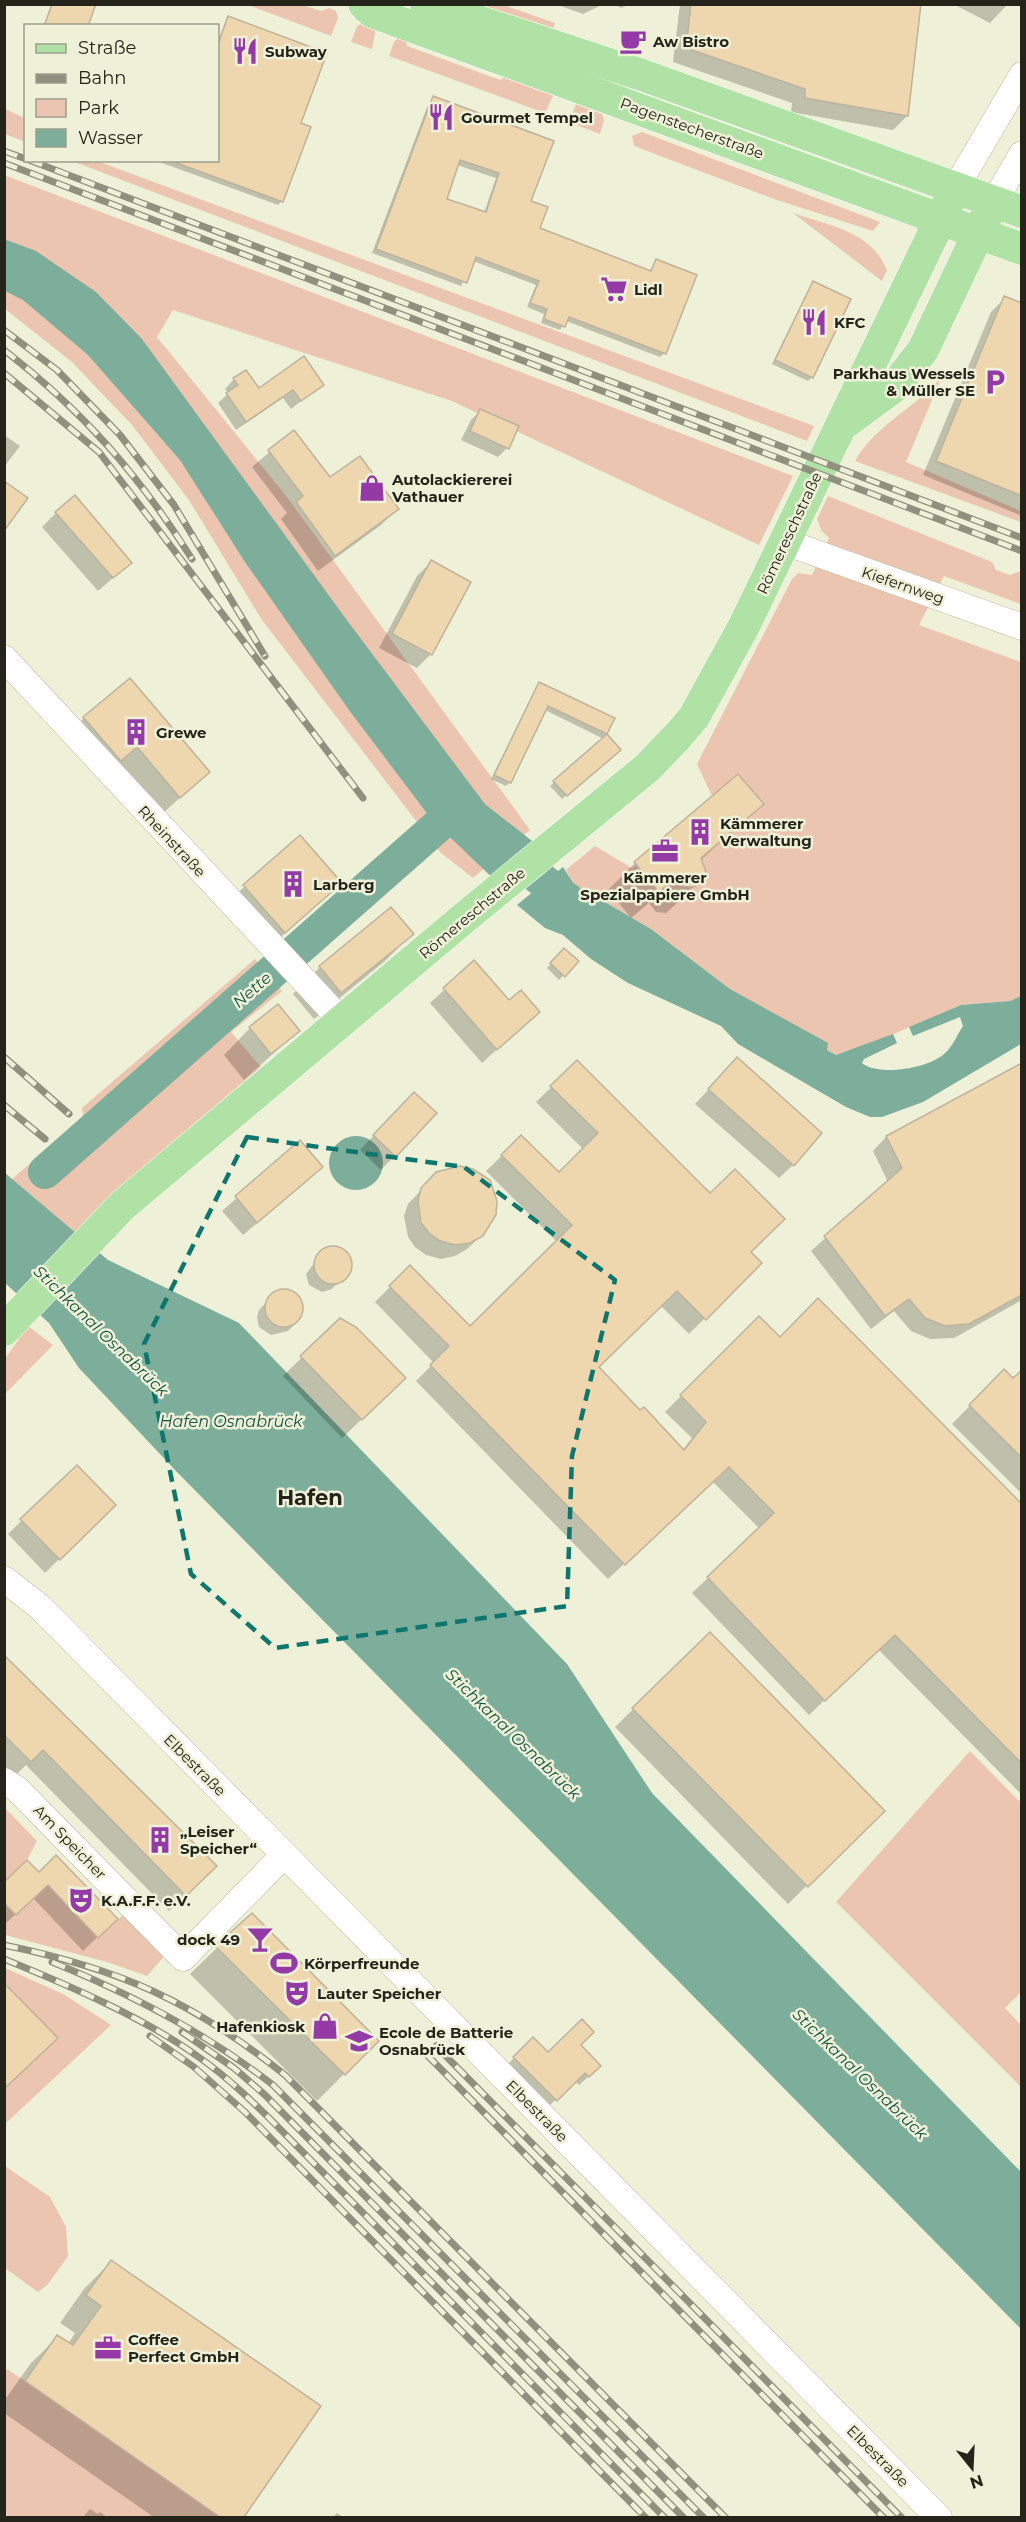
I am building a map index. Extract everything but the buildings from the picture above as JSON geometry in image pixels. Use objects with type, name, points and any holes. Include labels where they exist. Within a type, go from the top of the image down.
[{"type":"main road","name":"Pagenstecherstraße","points":[[364,4],[372,12],[1022,249]]},
{"type":"main road","points":[[426,4],[642,75],[1008,207]]},
{"type":"main road","name":"Römereschstraße","points":[[11,1324],[96,1231],[502,887],[647,768],[694,717],[744,626],[830,446],[845,422],[955,189]]},
{"type":"main road","name":"Römereschstraße","points":[[845,422],[895,386],[922,351],[977,233],[1008,207]]},
{"type":"street","points":[[955,189],[1022,75]]},
{"type":"street","points":[[1008,207],[1022,154]]},
{"type":"street","name":"Kiefernweg","points":[[785,542],[1022,627]]},
{"type":"street","name":"Rheinstraße","points":[[4,658],[305,985],[342,1022]]},
{"type":"street","name":"Elbestraße","points":[[4,1579],[40,1607],[939,2517]]},
{"type":"street","name":"Am Speicher","points":[[4,1781],[17,1789],[183,1958],[284,1855]]},
{"type":"highlighted area","points":[[247,1137],[464,1167],[615,1280],[572,1456],[567,1606],[275,1648],[191,1574],[144,1344]]},
{"type":"green space","points":[[248,5],[303,5],[321,11],[329,8],[336,11],[338,18],[331,36]]},
{"type":"green space","points":[[482,5],[504,5],[555,23],[553,28]]},
{"type":"green space","points":[[363,23],[376,28],[372,49],[351,42],[357,26]]},
{"type":"green space","points":[[400,36],[406,39],[407,46],[500,80],[507,76],[554,94],[545,113],[389,56],[394,42]]},
{"type":"green space","points":[[576,104],[602,114],[604,120],[600,134],[569,122]]},
{"type":"green space","points":[[5,109],[24,118],[24,142],[5,134]]},
{"type":"green space","points":[[642,132],[880,222],[873,231],[774,199],[634,146],[632,136]]},
{"type":"green space","points":[[75,162],[100,162],[814,426],[807,441]]},
{"type":"green space","points":[[4,175],[793,476],[759,545],[452,401],[173,310],[157,337],[287,497],[530,830],[473,878],[440,852],[262,620],[189,500],[132,425],[72,362],[5,309]]},
{"type":"green space","points":[[793,213],[835,226],[871,246],[887,270],[882,281]]},
{"type":"green space","points":[[942,376],[906,462],[1021,511],[1021,522],[855,461],[873,437],[920,398]]},
{"type":"green space","points":[[828,496],[992,562],[996,570],[1010,575],[1021,571],[1021,604],[944,576],[919,625],[1021,662],[1021,996],[1010,1001],[961,1005],[861,1048],[836,1055],[730,989],[651,929],[574,884],[566,870],[595,846],[632,868],[636,865],[659,892],[676,877],[683,886],[694,887],[704,878],[706,872],[699,860],[764,804],[738,774],[712,796],[697,764],[792,579],[798,573],[812,575],[829,538],[821,530],[817,519]]},
{"type":"green space","points":[[255,959],[282,991],[231,1032],[261,1067],[110,1196],[76,1233],[12,1179],[83,1118],[82,1108]]},
{"type":"green space","points":[[28,1326],[53,1345],[5,1394],[5,1359]]},
{"type":"green space","points":[[970,1751],[1021,1803],[1021,1992],[1005,2008],[1021,2025],[1021,2087],[836,1902]]},
{"type":"green space","points":[[5,1808],[37,1841],[27,1860],[5,1882]]},
{"type":"green space","points":[[48,1885],[98,1938],[126,1912],[166,1954],[147,1976],[107,1962],[5,1935],[4,1903],[16,1915]]},
{"type":"green space","points":[[5,1968],[63,1994],[111,2025],[5,2124],[5,2089],[57,2038],[5,1983]]},
{"type":"green space","points":[[5,2166],[50,2197],[66,2227],[68,2256],[48,2284],[38,2292],[5,2268]]},
{"type":"green space","points":[[7,2369],[220,2517],[10,2518],[5,2514],[4,2372]]},
{"type":"water","points":[[4,239],[36,251],[96,292],[142,339],[349,623],[485,804],[546,852],[502,887],[432,820],[349,710],[245,562],[180,460],[88,355],[23,300],[5,291]]},
{"type":"water","points":[[563,867],[574,884],[651,929],[730,989],[828,1043],[827,1050],[836,1055],[893,1034],[897,1043],[864,1059],[862,1063],[870,1067],[891,1070],[916,1067],[944,1054],[963,1026],[960,1017],[913,1036],[909,1027],[961,1005],[1010,1001],[1021,996],[1021,1044],[923,1102],[882,1117],[870,1117],[846,1107],[738,1044],[721,1026],[628,983],[591,959],[563,935],[545,928],[517,905]]},
{"type":"water","points":[[356,1136],[366,1138],[375,1144],[381,1153],[383,1163],[381,1173],[375,1182],[366,1188],[356,1190],[346,1188],[337,1182],[331,1173],[329,1163],[331,1153],[337,1144],[346,1138]]},
{"type":"water","name":"Hafen Osnabrück","points":[[5,1173],[108,1260],[239,1323],[567,1664],[652,1793],[1021,2172],[1021,2329],[176,1471],[79,1368],[49,1323],[5,1283]]},
{"type":"waterway","name":"Nette","points":[[45,1172],[458,808]]},
{"type":"waterway","points":[[502,849],[583,912]]},
{"type":"railway","points":[[4,151],[24,158]]},
{"type":"railway","points":[[34,162],[1022,538]]},
{"type":"railway","points":[[4,163],[1022,551]]},
{"type":"railway","points":[[4,330],[57,370],[120,435],[174,505],[265,656]]},
{"type":"railway","points":[[4,350],[33,373],[108,446],[151,499],[192,559]]},
{"type":"railway","points":[[4,373],[99,452],[363,798]]},
{"type":"railway","points":[[4,1057],[69,1114]]},
{"type":"railway","points":[[4,1105],[45,1139]]},
{"type":"railway","points":[[4,1945],[84,1965],[153,1991],[218,2027],[285,2075],[726,2518]]},
{"type":"railway","points":[[4,1959],[80,1991],[131,2016],[178,2043],[222,2075],[253,2102],[665,2518]]},
{"type":"railway","points":[[52,1962],[110,1987],[167,2016],[221,2048],[273,2085],[704,2518]]},
{"type":"railway","points":[[182,2032],[234,2068],[265,2095],[684,2518]]},
{"type":"railway","points":[[150,2036],[194,2067],[245,2112],[646,2518]]},
{"type":"railway","points":[[436,2046],[902,2518]]},
{"type":"railway","points":[[426,2054],[884,2518]]},
{"type":"place","name":"Aw Bistro","points":[[633,41]]},
{"type":"place","name":"Subway","points":[[245,51]]},
{"type":"place","name":"Gourmet Tempel","points":[[441,117]]},
{"type":"place","name":"Lidl","points":[[614,289]]},
{"type":"place","name":"KFC","points":[[814,322]]},
{"type":"place","name":"Parkhaus Wessels & Müller SE","points":[[995,382]]},
{"type":"place","name":"Autolackiererei Vathauer","points":[[372,488]]},
{"type":"place","name":"Grewe","points":[[136,732]]},
{"type":"place","name":"Kämmerer Verwaltung","points":[[700,832]]},
{"type":"place","name":"Kämmerer Spezialpapiere GmbH","points":[[665,851]]},
{"type":"place","name":"Larberg","points":[[293,884]]},
{"type":"place","name":"„Leiser Speicher“","points":[[160,1840]]},
{"type":"place","name":"K.A.F.F. e.V.","points":[[81,1900]]},
{"type":"place","name":"dock 49","points":[[260,1939]]},
{"type":"place","name":"Körperfreunde","points":[[284,1963]]},
{"type":"place","name":"Lauter Speicher","points":[[297,1993]]},
{"type":"place","name":"Hafenkiosk","points":[[325,2026]]},
{"type":"place","name":"Ecole de Batterie Osnabrück","points":[[359,2041]]},
{"type":"place","name":"Coffee Perfect GmbH","points":[[108,2348]]},
{"type":"district","name":"Hafen","points":[[310,1497]]},
{"type":"water label","name":"Stichkanal Osnabrück","points":[[101,1331]]},
{"type":"water label","name":"Stichkanal Osnabrück","points":[[513,1734]]},
{"type":"water label","name":"Stichkanal Osnabrück","points":[[860,2074]]}]
